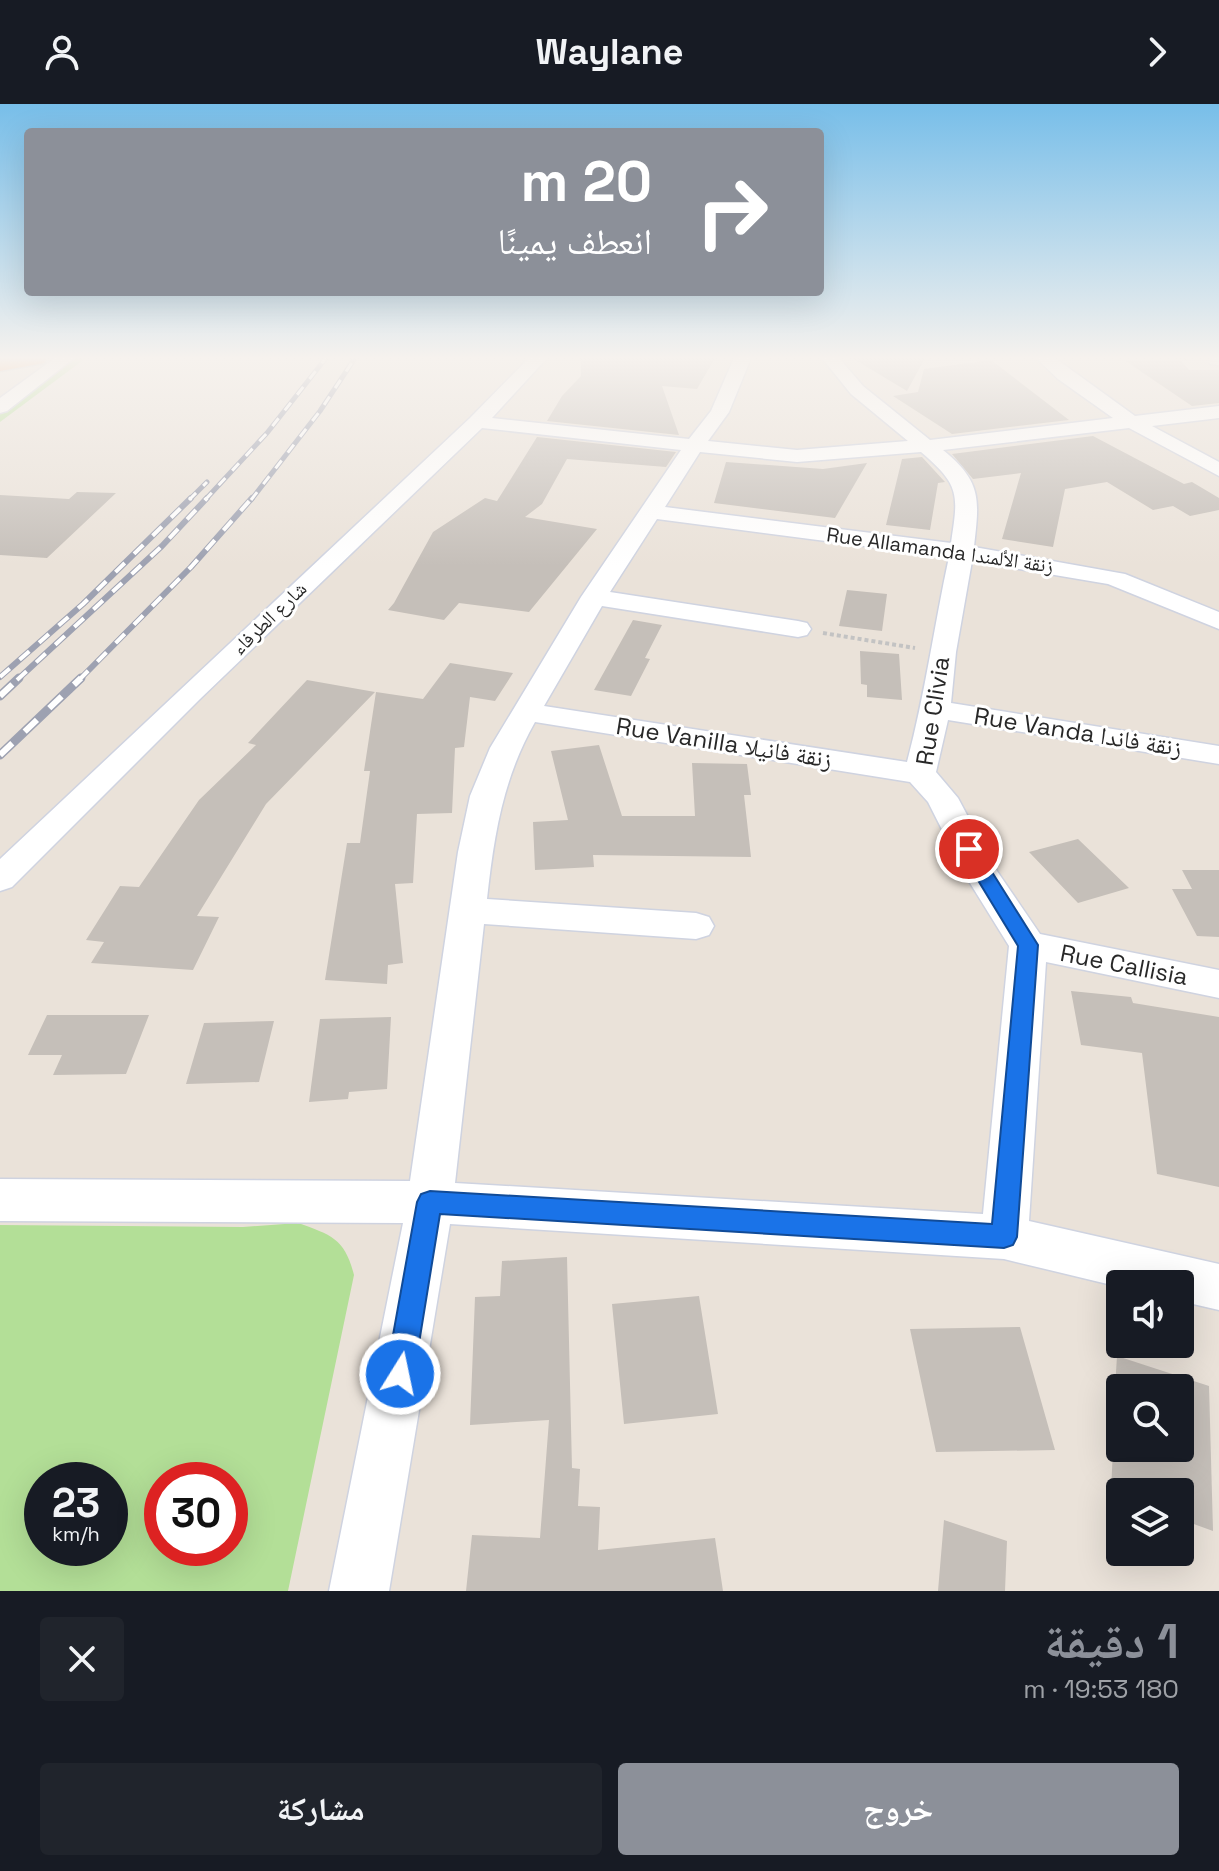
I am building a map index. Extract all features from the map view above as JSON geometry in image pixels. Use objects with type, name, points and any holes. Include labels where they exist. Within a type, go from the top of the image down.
[{"type":"street","name":"شارع الطرفاء","points":[[0,879],[190,693],[471,427]]},
{"type":"street","points":[[524,427],[797,456],[926,446],[1076,427]]},
{"type":"street","points":[[359,1591],[430,1202],[475,852],[486,796],[505,748],[594,597],[653,512],[693,447],[711,427]]},
{"type":"street","name":"Rue Clivia","points":[[903,427],[926,446],[963,485],[968,499],[962,552],[942,652],[936,709],[920,774],[942,798],[982,875],[1028,945]]},
{"type":"street","points":[[1140,427],[1219,470]]},
{"type":"street","name":"Rue Allamanda زنقة الألمندا","points":[[653,512],[962,552],[1116,579],[1219,621]]},
{"type":"street","points":[[594,597],[798,629]]},
{"type":"street","name":"Rue Vanda زنقة فاندا","points":[[936,709],[1219,755]]},
{"type":"street","name":"Rue Vanilla زنقة فانيلا","points":[[528,712],[920,774]]},
{"type":"street","points":[[469,910],[696,926]]},
{"type":"street","points":[[1004,1237],[1028,945]]},
{"type":"street","name":"Rue Callisia","points":[[1028,945],[1219,984]]},
{"type":"street","points":[[0,1200],[430,1202],[1004,1237],[1219,1287]]},
{"type":"path","points":[[798,629],[942,652]]},
{"type":"green space","points":[[298,1223],[328,1235],[341,1246],[354,1275],[288,1591],[0,1591],[0,1225],[243,1227]]},
{"type":"building","points":[[607,427],[676,427],[679,435]]},
{"type":"building","points":[[942,427],[1007,427],[952,434]]},
{"type":"building","points":[[1093,436],[1184,484],[1192,482],[1219,498],[1219,510],[1190,516],[1173,506],[1153,510],[1107,482],[1065,489],[1053,547],[1002,539],[1021,473],[973,479],[952,454]]},
{"type":"building","points":[[537,437],[676,452],[666,467],[567,459],[542,504],[525,517],[597,529],[529,612],[459,603],[444,620],[388,610],[433,532],[485,498],[497,501]]},
{"type":"building","points":[[922,457],[945,482],[938,483],[930,530],[886,525],[902,459]]},
{"type":"building","points":[[726,462],[823,469],[867,463],[835,518],[714,503]]},
{"type":"building","points":[[77,492],[116,493],[47,558],[0,555],[0,495],[69,499]]},
{"type":"building","points":[[847,590],[887,594],[882,631],[839,626]]},
{"type":"building","points":[[633,620],[662,625],[645,658],[650,659],[631,696],[594,690]]},
{"type":"building","points":[[860,651],[899,654],[902,700],[867,697],[867,685],[861,684]]},
{"type":"building","points":[[450,663],[513,673],[495,701],[470,697],[464,747],[455,748],[452,813],[417,814],[413,883],[395,884],[403,963],[388,965],[387,984],[325,980],[347,843],[360,843],[370,771],[364,771],[376,692],[423,699]]},
{"type":"building","points":[[307,680],[375,692],[266,804],[197,916],[219,917],[193,970],[91,963],[104,942],[86,940],[120,886],[139,887],[199,800],[256,745],[248,743]]},
{"type":"building","points":[[599,745],[622,816],[695,816],[692,763],[747,764],[751,795],[744,795],[751,857],[593,855],[594,867],[535,870],[533,822],[568,820],[551,751]]},
{"type":"building","points":[[1078,839],[1129,888],[1078,903],[1029,852]]},
{"type":"building","points":[[1182,870],[1219,870],[1219,937],[1197,936],[1172,889],[1192,889]]},
{"type":"building","points":[[1071,991],[1131,997],[1133,1003],[1219,1017],[1219,1187],[1157,1174],[1142,1053],[1081,1045]]},
{"type":"building","points":[[47,1015],[149,1015],[126,1074],[53,1075],[62,1055],[28,1055]]},
{"type":"building","points":[[391,1017],[387,1089],[349,1092],[348,1099],[309,1102],[320,1019]]},
{"type":"building","points":[[274,1021],[259,1082],[186,1084],[204,1023]]},
{"type":"building","points":[[567,1257],[572,1468],[580,1469],[578,1506],[600,1507],[598,1550],[715,1538],[723,1591],[466,1591],[472,1535],[540,1538],[549,1420],[470,1425],[475,1297],[500,1296],[502,1261]]},
{"type":"building","points":[[699,1296],[718,1414],[624,1424],[612,1304]]},
{"type":"building","points":[[1020,1327],[1055,1450],[936,1452],[910,1329]]},
{"type":"building","points":[[1117,1358],[1123,1358],[1172,1374],[1116,1374]]},
{"type":"building","points":[[1194,1381],[1209,1386],[1213,1531],[1194,1524],[1194,1478],[1112,1478],[1112,1462],[1194,1462]]},
{"type":"building","points":[[944,1520],[1007,1541],[1005,1591],[938,1591]]},
{"type":"railway","points":[[205,500],[271,427]]},
{"type":"railway","points":[[251,500],[307,427]]},
{"type":"railway","points":[[191,498],[207,482]]},
{"type":"railway","points":[[0,677],[83,604],[191,498]]},
{"type":"railway","points":[[17,680],[162,546],[207,498]]},
{"type":"railway","points":[[81,678],[191,567],[252,498]]},
{"type":"railway","points":[[0,696],[19,678]]},
{"type":"railway","points":[[0,755],[81,678]]},
{"type":"route","points":[[400,1374],[430,1202],[1004,1237],[1028,945],[982,875],[969,849]]}]
